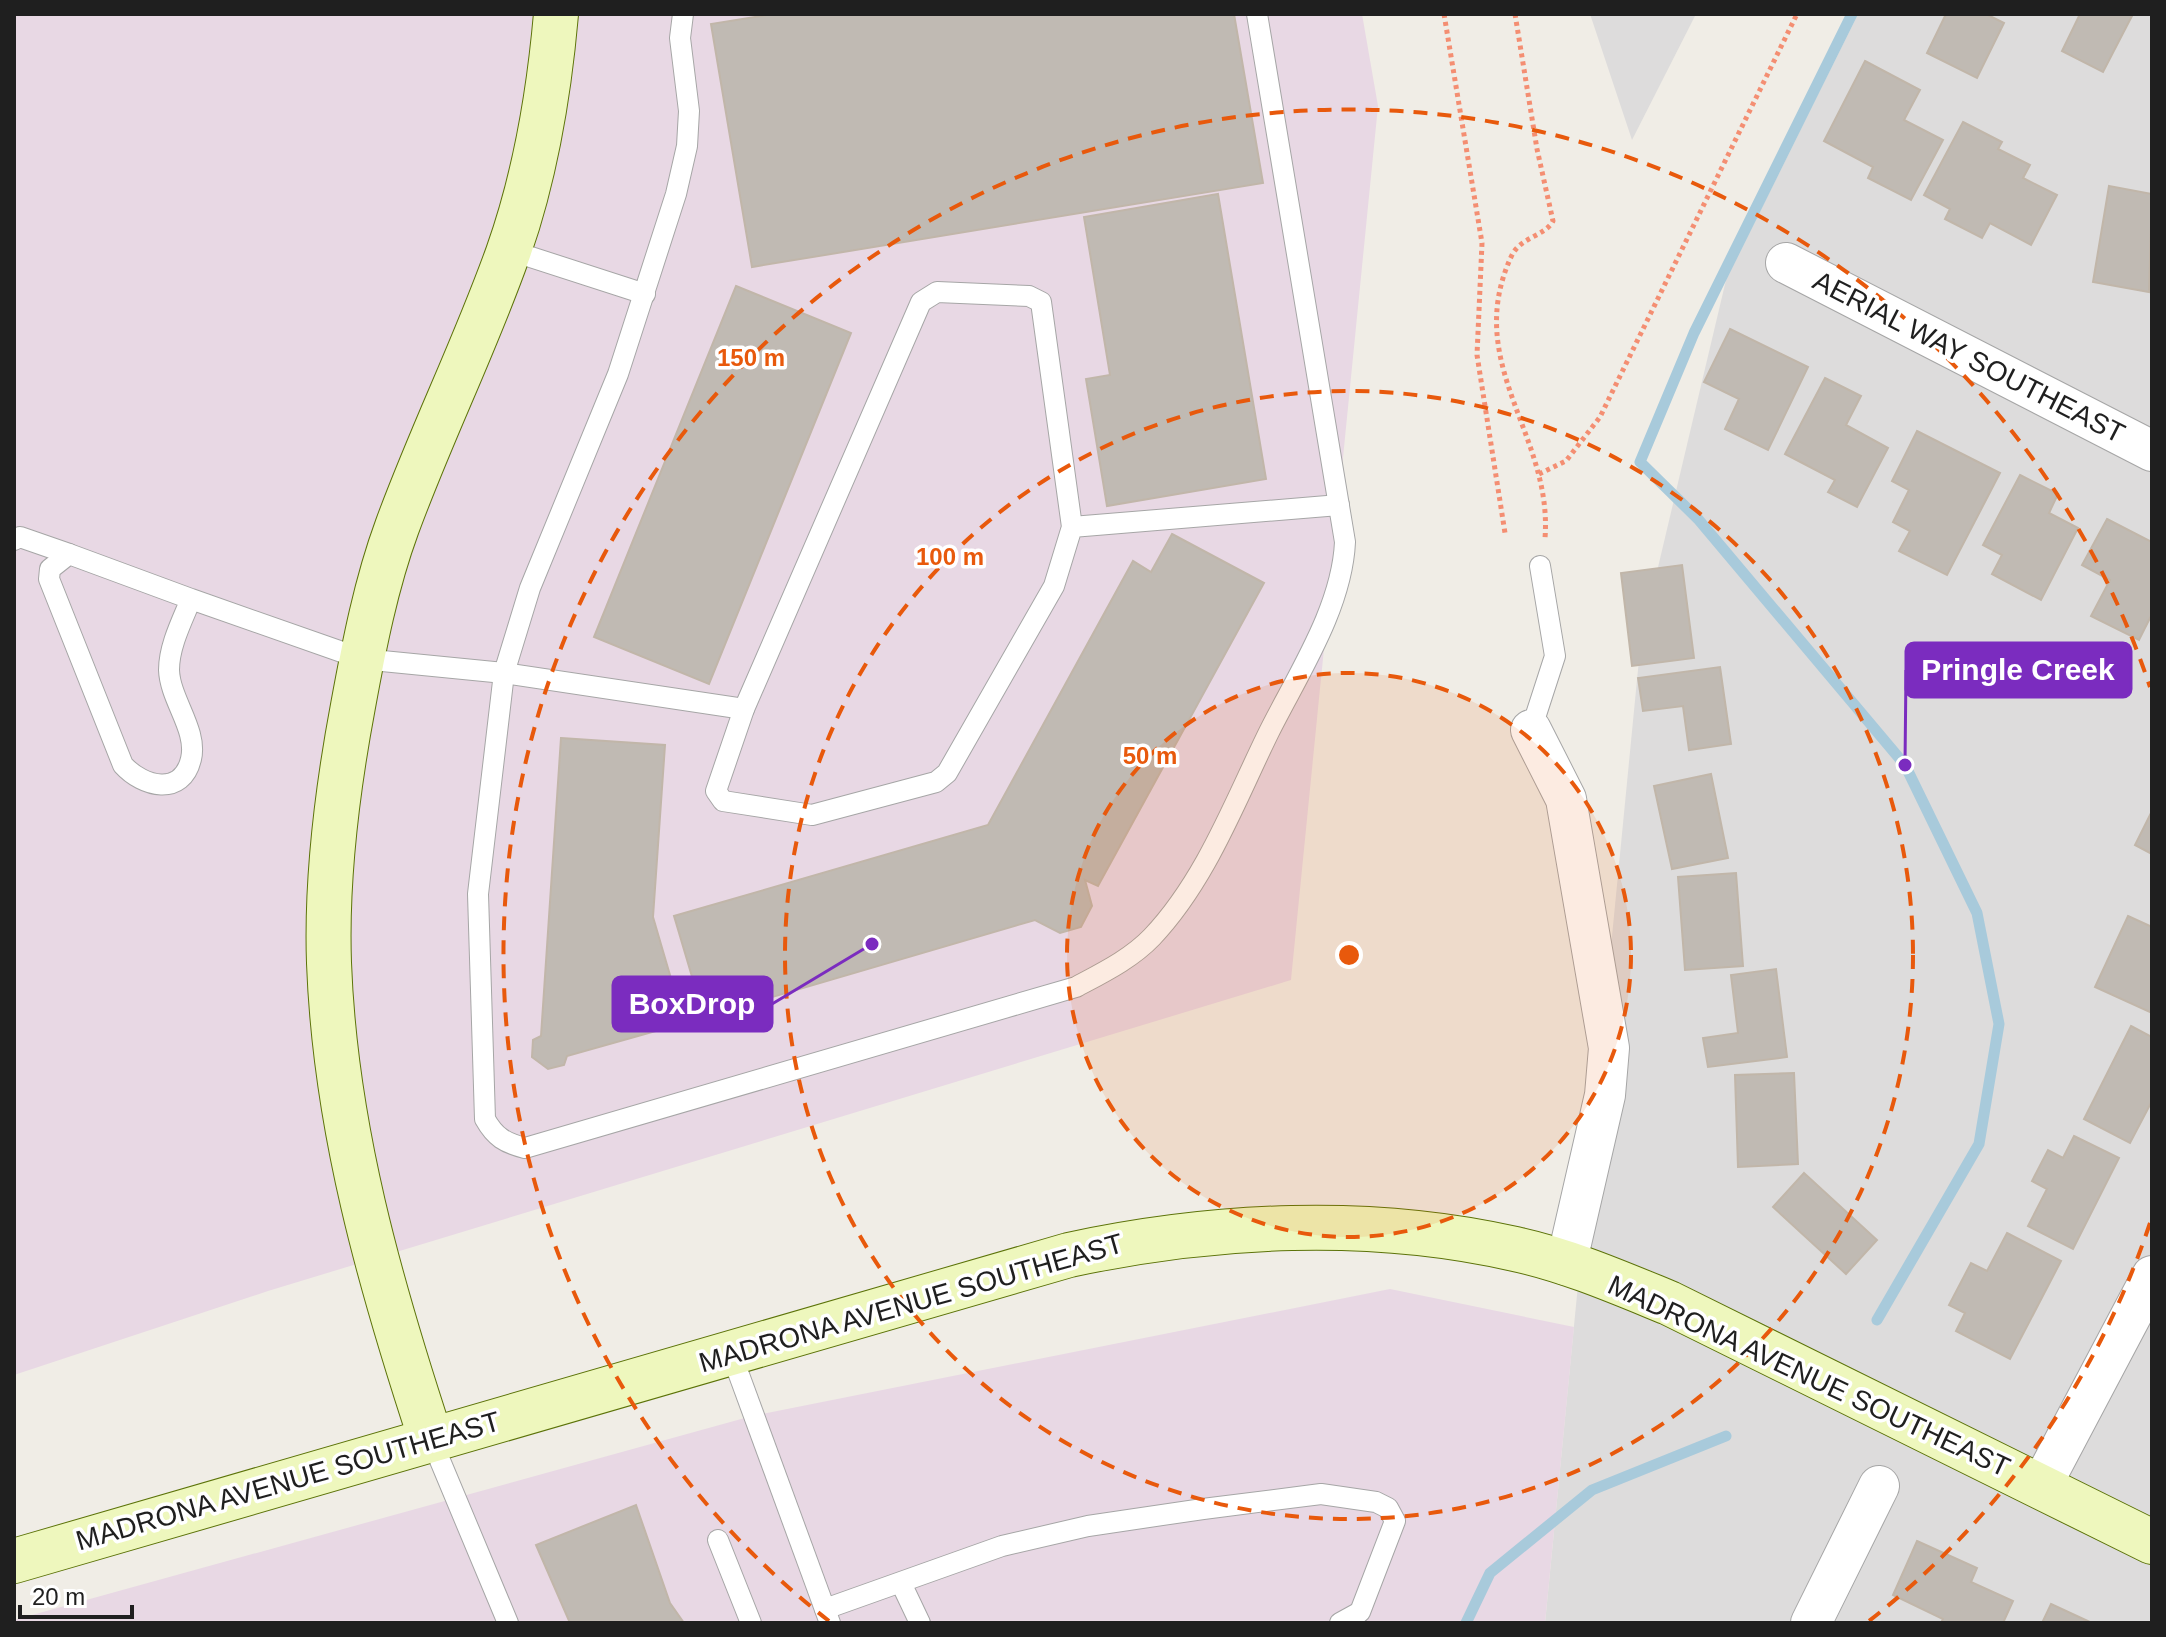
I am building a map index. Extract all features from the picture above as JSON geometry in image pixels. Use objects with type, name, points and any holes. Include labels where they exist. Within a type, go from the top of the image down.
[{"type":"main road","points":[[431,1439],[361,1203],[340,1083],[329,962],[335,815],[362,659],[396,529],[509,250],[540,128],[556,14]]},
{"type":"main road","name":"MADRONA AVENUE SOUTHEAST","points":[[14,1561],[1069,1255],[1142,1239],[1314,1227],[1380,1230],[1516,1249],[1669,1303],[2152,1542]]},
{"type":"street","name":"AERIAL WAY SOUTHEAST","points":[[1786,263],[2152,451]]},
{"type":"street","points":[[1531,730],[1566,799],[1609,1048],[1605,1095],[1566,1265]]},
{"type":"street","points":[[2041,1486],[2152,1276]]},
{"type":"street","points":[[1811,1623],[1879,1486]]},
{"type":"lane","points":[[683,14],[680,38],[689,111],[687,146],[645,294],[618,374],[530,588],[504,673],[478,894],[485,1119],[493,1134],[506,1143],[525,1148],[1076,987],[1118,964],[1151,938],[1198,877],[1324,620],[1344,563],[1339,505],[1257,14]]},
{"type":"lane","points":[[509,250],[645,294]]},
{"type":"lane","points":[[937,292],[1029,296],[1041,302],[1072,527],[1054,586],[955,761],[936,782],[812,815],[723,801],[716,791],[744,709],[921,302],[929,295],[937,292]]},
{"type":"lane","points":[[1072,527],[1339,505]]},
{"type":"lane","points":[[14,540],[20,537],[362,659],[504,673],[744,709]]},
{"type":"lane","points":[[69,554],[50,569],[49,579],[123,765],[146,784],[168,785],[188,769],[192,756],[192,742],[171,690],[169,666],[191,599]]},
{"type":"lane","points":[[1531,730],[1555,656],[1540,566]]},
{"type":"lane","points":[[731,1353],[827,1616],[901,1583],[1002,1546],[1088,1526],[1321,1494],[1376,1502],[1388,1508],[1395,1521],[1360,1612],[1340,1623]]},
{"type":"lane","points":[[431,1439],[508,1623]]},
{"type":"lane","points":[[718,1540],[751,1623]]},
{"type":"lane","points":[[901,1583],[920,1623]]},
{"type":"path","points":[[1444,14],[1482,243],[1477,355],[1505,533]]},
{"type":"path","points":[[1515,14],[1537,149],[1553,221],[1550,226],[1521,243],[1512,254],[1496,324],[1508,393],[1539,474],[1546,526],[1540,566]]},
{"type":"path","points":[[1539,474],[1566,461],[1600,417],[1797,14]]},
{"type":"shaded area","points":[[14,14],[1362,14],[1378,106],[1291,980],[268,1291],[14,1375]]},
{"type":"shaded area","points":[[1590,14],[1696,14],[1632,140]]},
{"type":"shaded area","points":[[1858,14],[2152,14],[2152,1623],[1545,1623],[1641,639],[1726,280]]},
{"type":"shaded area","points":[[1390,1289],[1574,1327],[1545,1623],[14,1623],[14,1620],[752,1416]]},
{"type":"building","points":[[773,14],[1234,14],[1263,183],[752,267],[711,24]]},
{"type":"building","points":[[1946,14],[1986,14],[2004,23],[1977,78],[1927,53]]},
{"type":"building","points":[[2080,14],[2133,14],[2103,72],[2062,51]]},
{"type":"building","points":[[1865,61],[1920,90],[1904,120],[1943,140],[1911,200],[1868,178],[1873,167],[1824,141]]},
{"type":"building","points":[[1963,122],[2002,142],[1998,149],[2030,165],[2023,178],[2057,195],[2031,245],[1990,223],[1982,238],[1945,219],[1950,209],[1924,195]]},
{"type":"building","points":[[2109,186],[2152,194],[2149,292],[2093,282]]},
{"type":"building","points":[[1218,194],[1266,479],[1107,506],[1086,379],[1110,375],[1084,217]]},
{"type":"building","points":[[736,286],[851,333],[709,684],[594,637]]},
{"type":"building","points":[[1730,329],[1808,367],[1768,450],[1725,429],[1739,399],[1704,382]]},
{"type":"building","points":[[1825,378],[1861,396],[1846,425],[1888,448],[1857,507],[1828,492],[1835,480],[1785,454]]},
{"type":"building","points":[[1917,431],[2000,473],[1947,575],[1899,551],[1910,531],[1893,522],[1909,490],[1892,481]]},
{"type":"building","points":[[2020,475],[2058,494],[2049,513],[2078,528],[2041,600],[1992,574],[2002,555],[1983,545]]},
{"type":"building","points":[[2107,519],[2152,542],[2152,614],[2139,640],[2091,616],[2110,580],[2082,565]]},
{"type":"building","points":[[1172,534],[1264,583],[1098,886],[1085,880],[1092,906],[1081,927],[1060,933],[1035,920],[704,1017],[674,916],[988,825],[1133,561],[1151,572]]},
{"type":"building","points":[[1682,565],[1694,658],[1632,666],[1621,573]]},
{"type":"building","points":[[1720,667],[1731,744],[1689,750],[1683,706],[1643,711],[1638,678]]},
{"type":"building","points":[[561,738],[665,745],[653,917],[684,1023],[567,1056],[564,1065],[548,1069],[532,1057],[533,1040],[541,1036]]},
{"type":"building","points":[[1711,774],[1728,858],[1672,869],[1654,786]]},
{"type":"building","points":[[2152,811],[2152,854],[2135,845]]},
{"type":"building","points":[[1736,873],[1743,966],[1685,970],[1678,877]]},
{"type":"building","points":[[2128,916],[2152,927],[2152,1013],[2095,987]]},
{"type":"building","points":[[1776,969],[1787,1057],[1708,1067],[1703,1038],[1738,1033],[1731,975]]},
{"type":"building","points":[[2131,1026],[2152,1037],[2152,1101],[2130,1143],[2084,1119]]},
{"type":"building","points":[[1794,1073],[1798,1164],[1738,1167],[1735,1075]]},
{"type":"building","points":[[2074,1136],[2119,1158],[2073,1249],[2028,1226],[2047,1189],[2032,1181],[2048,1150],[2063,1158]]},
{"type":"building","points":[[1804,1173],[1877,1240],[1846,1274],[1773,1207]]},
{"type":"building","points":[[2007,1233],[2061,1261],[2010,1359],[1956,1331],[1965,1313],[1949,1305],[1971,1263],[1987,1271]]},
{"type":"building","points":[[636,1505],[670,1603],[684,1623],[570,1623],[536,1545]]},
{"type":"building","points":[[1917,1541],[1977,1568],[1971,1582],[2013,1601],[2003,1623],[1941,1623],[1943,1619],[1893,1595]]},
{"type":"building","points":[[2051,1604],[2092,1623],[2042,1623]]},
{"type":"waterway","points":[[1852,14],[1694,333],[1640,462],[1698,519],[1905,765],[1977,913],[1999,1024],[1979,1144],[1877,1320]]},
{"type":"waterway","points":[[1466,1623],[1490,1573],[1592,1490],[1726,1436]]},
{"type":"place","name":"Pringle Creek","points":[[1905,765]]},
{"type":"place","name":"BoxDrop","points":[[872,944]]}]
